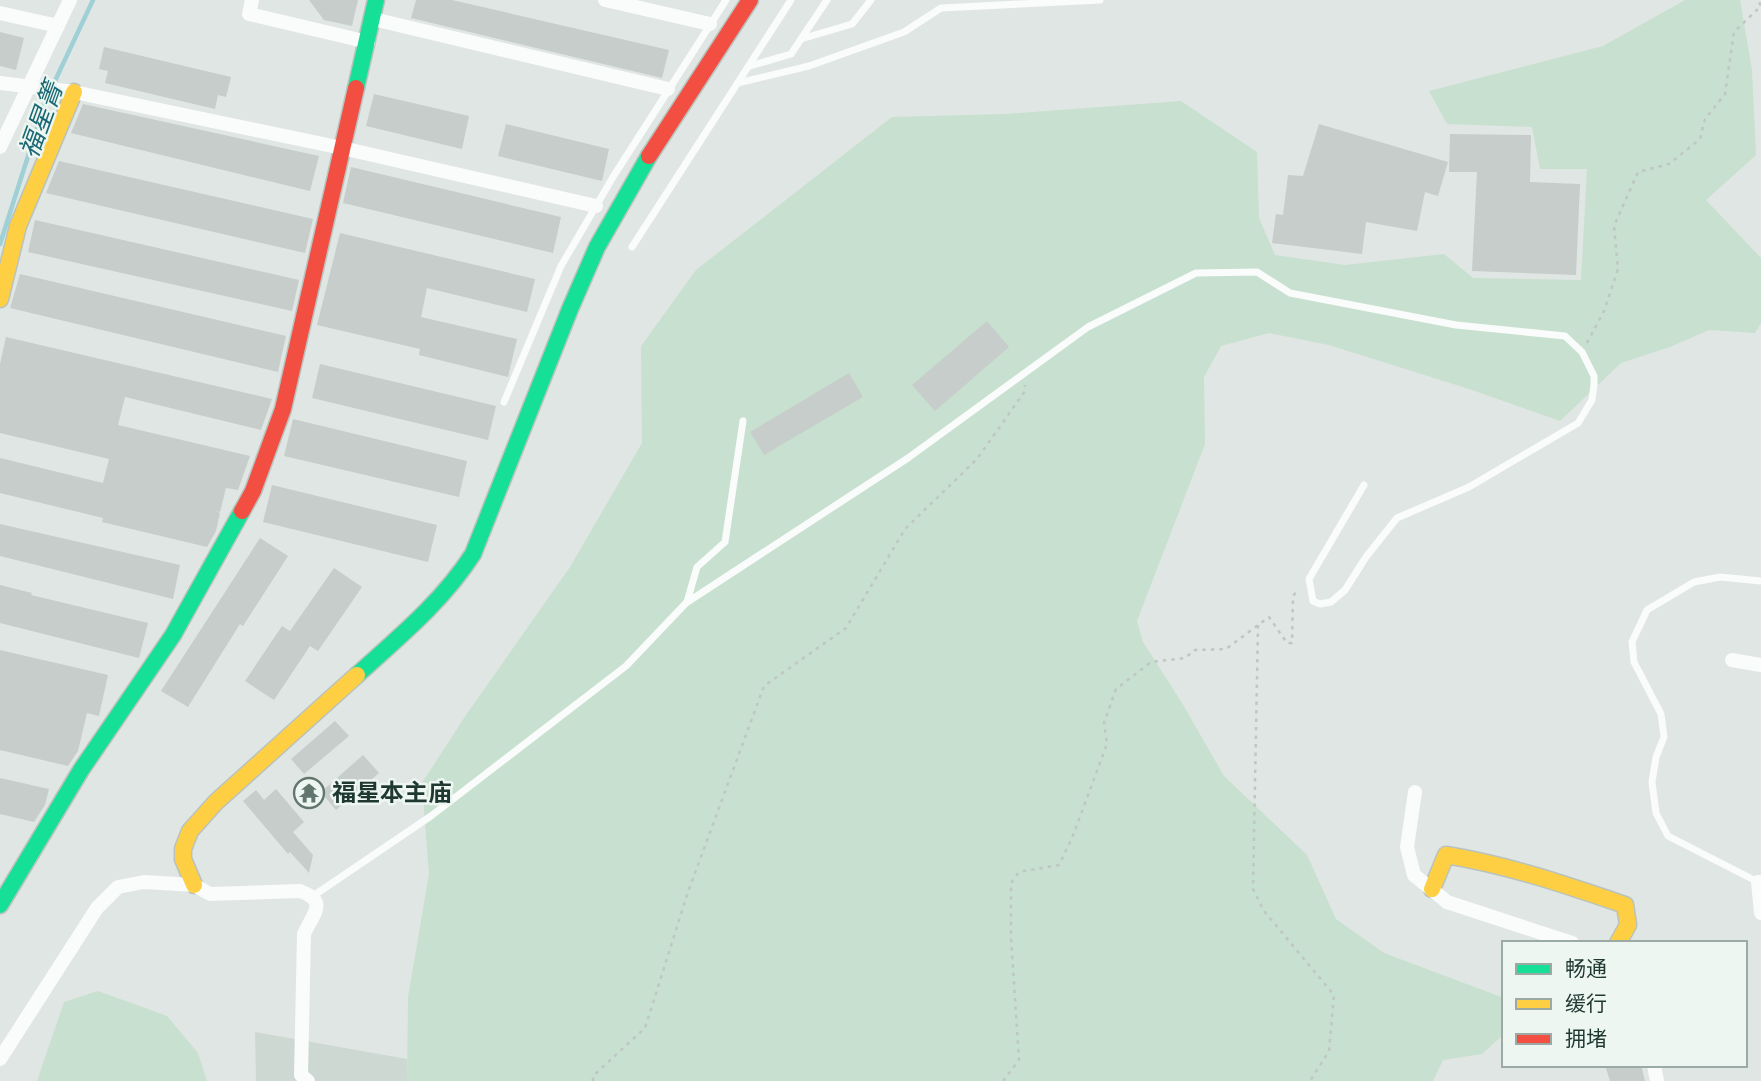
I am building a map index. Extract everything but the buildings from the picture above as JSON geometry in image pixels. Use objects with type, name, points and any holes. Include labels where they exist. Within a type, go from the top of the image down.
[{"type":"street","points":[[0,147],[34,88],[70,0]]},
{"type":"street","points":[[252,0],[249,14],[368,42]]},
{"type":"street","points":[[0,905],[81,770],[173,635],[253,491],[283,410],[376,0]]},
{"type":"street","points":[[605,0],[710,24]]},
{"type":"street","points":[[194,885],[184,868],[181,851],[186,835],[216,802],[440,599],[473,554],[597,247],[634,178],[750,0]]},
{"type":"street","points":[[0,13],[58,26]]},
{"type":"street","points":[[373,19],[668,89]]},
{"type":"street","points":[[0,83],[69,92],[342,148],[596,206]]},
{"type":"street","points":[[0,299],[18,226],[69,92]]},
{"type":"street","points":[[1732,660],[1761,666]]},
{"type":"street","points":[[1415,792],[1408,847],[1414,875],[1447,902],[1566,941]]},
{"type":"street","points":[[1432,889],[1446,855],[1532,872],[1625,905],[1628,925],[1619,941]]},
{"type":"street","points":[[1759,882],[1761,913]]},
{"type":"street","points":[[0,1059],[97,908],[118,887],[144,883],[194,885],[210,894],[300,891],[313,896],[318,904],[304,934],[303,946],[301,1075],[307,1081]]},
{"type":"lane","points":[[504,402],[561,266],[668,89],[726,0]]},
{"type":"lane","points":[[632,247],[791,0]]},
{"type":"lane","points":[[749,66],[791,54],[827,0]]},
{"type":"lane","points":[[800,40],[852,24],[871,0]]},
{"type":"lane","points":[[738,83],[809,65],[904,32],[941,8],[1100,0]]},
{"type":"lane","points":[[313,896],[431,816],[626,666],[686,603],[908,458],[1088,327],[1196,273],[1257,272],[1290,293],[1456,325],[1564,336],[1581,352],[1594,376],[1592,400],[1578,423],[1469,487],[1397,518],[1366,557],[1345,590],[1331,602],[1320,604],[1313,601],[1309,579],[1364,485]]},
{"type":"lane","points":[[686,603],[697,567],[725,542],[743,421]]},
{"type":"lane","points":[[1759,882],[1668,836],[1656,813],[1652,782],[1656,757],[1664,737],[1661,714],[1634,662],[1632,642],[1647,610],[1693,582],[1720,577],[1761,581]]},
{"type":"path","points":[[1581,352],[1604,311],[1618,269],[1614,226],[1638,172],[1669,164],[1700,139],[1704,120],[1725,94],[1734,32],[1761,6],[1758,0]]},
{"type":"path","points":[[593,1081],[593,1076],[645,1028],[688,892],[764,686],[846,628],[905,529],[977,459],[1026,391],[1025,372]]},
{"type":"path","points":[[1003,1081],[1019,1059],[1010,883],[1019,872],[1059,865],[1072,838],[1107,744],[1104,723],[1116,689],[1151,662],[1185,658],[1195,650],[1226,649],[1269,617],[1286,643],[1292,643],[1293,596],[1309,579]]},
{"type":"path","points":[[1258,625],[1253,889],[1264,911],[1334,995],[1329,1051],[1310,1081]]},
{"type":"shaded area","points":[[255,1032],[407,1059],[407,1081],[256,1081]]},
{"type":"green space","points":[[1685,0],[1740,0],[1752,70],[1756,155],[1706,200],[1761,258],[1761,323],[1755,333],[1709,330],[1670,347],[1621,363],[1560,421],[1329,345],[1269,333],[1221,346],[1204,377],[1205,444],[1137,621],[1143,642],[1224,776],[1307,855],[1336,919],[1384,953],[1502,997],[1502,1036],[1482,1054],[1443,1060],[1433,1081],[407,1081],[408,997],[429,874],[422,783],[466,715],[570,567],[642,443],[641,346],[696,270],[892,117],[1005,114],[1181,101],[1257,152],[1259,218],[1275,255],[1345,265],[1444,254],[1473,278],[1581,280],[1587,169],[1540,169],[1532,127],[1447,124],[1429,91],[1603,46]]},
{"type":"green space","points":[[98,991],[167,1016],[198,1053],[207,1081],[37,1081],[64,1002]]},
{"type":"waterway","name":"福星箐","points":[[0,244],[46,100],[93,0]]},
{"type":"traffic: fast","points":[[356,88],[376,0]]},
{"type":"traffic: fast","points":[[357,675],[434,603],[473,554],[597,247],[649,156]]},
{"type":"traffic: fast","points":[[0,905],[81,770],[173,635],[242,511]]},
{"type":"traffic: slow","points":[[0,299],[18,226],[74,92]]},
{"type":"traffic: slow","points":[[194,885],[183,859],[183,849],[190,831],[216,802],[357,675]]},
{"type":"traffic: slow","points":[[1432,889],[1446,855],[1537,876],[1625,905],[1628,925],[1619,941]]},
{"type":"traffic: jam","points":[[649,156],[750,0]]},
{"type":"traffic: jam","points":[[242,511],[253,491],[283,409],[356,88]]},
{"type":"place","name":"福星本主庙","points":[[309,793]]}]
